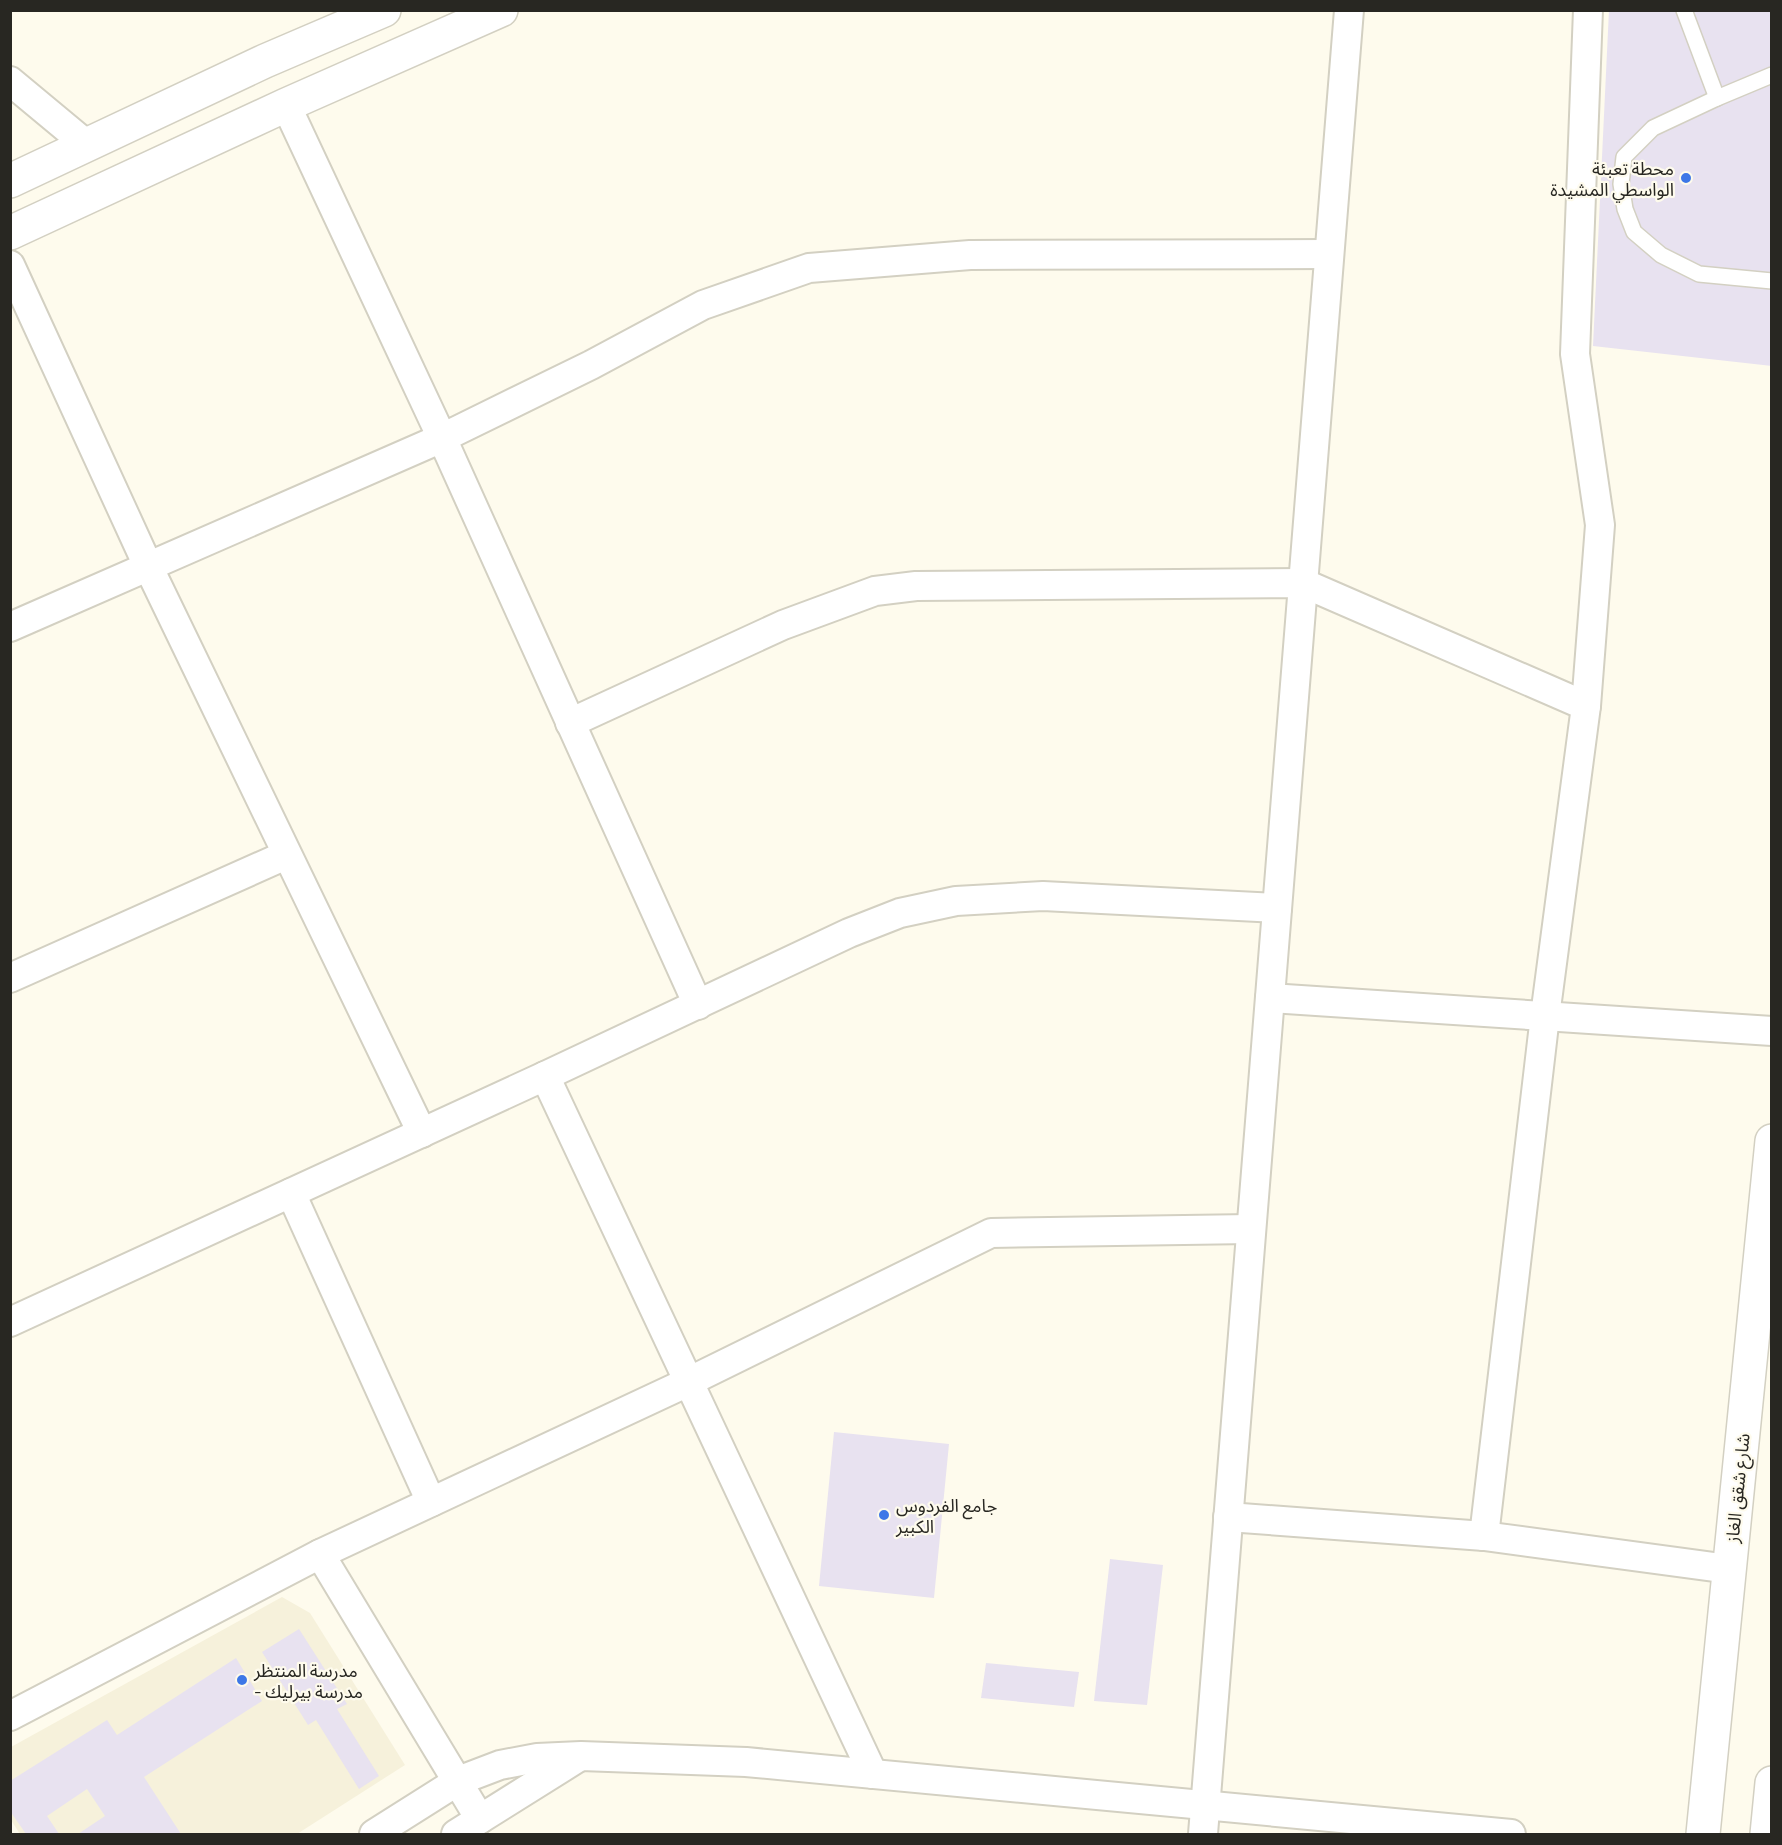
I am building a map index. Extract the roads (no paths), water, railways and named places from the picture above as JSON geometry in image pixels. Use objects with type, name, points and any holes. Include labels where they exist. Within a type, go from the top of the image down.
[{"type":"street","points":[[10,181],[265,61],[384,10]]},
{"type":"street","points":[[10,233],[286,105],[501,10]]},
{"type":"street","points":[[1203,1834],[1348,10]]},
{"type":"street","points":[[1484,1536],[1545,1016],[1586,706],[1599,525],[1575,354],[1588,10]]},
{"type":"street","points":[[265,61],[442,438],[698,1005]]},
{"type":"street","points":[[10,81],[87,145]]},
{"type":"street","points":[[10,627],[442,438],[591,365],[703,305],[809,268],[970,255],[1328,254]]},
{"type":"street","points":[[10,265],[148,566],[422,1133]]},
{"type":"street","points":[[570,723],[783,625],[875,591],[916,586],[1303,583],[1586,706]]},
{"type":"street","points":[[10,978],[286,855]]},
{"type":"street","points":[[10,1322],[545,1076],[849,933],[900,913],[956,900],[1043,896],[1277,908]]},
{"type":"street","points":[[1270,998],[1772,1031]]},
{"type":"street","points":[[545,1076],[873,1774]]},
{"type":"street","name":"شارع شقق الغاز","points":[[1703,1834],[1729,1569],[1760,1379],[1772,1141]]},
{"type":"street","points":[[291,1193],[431,1502]]},
{"type":"street","points":[[10,1716],[320,1554],[688,1382],[991,1233],[1251,1229]]},
{"type":"street","points":[[1228,1516],[1484,1536],[1729,1569]]},
{"type":"street","points":[[320,1554],[480,1819]]},
{"type":"street","points":[[456,1834],[581,1756]]},
{"type":"street","points":[[374,1834],[458,1781],[500,1766],[537,1758],[581,1756],[746,1762],[1511,1834]]},
{"type":"street","points":[[1767,1834],[1772,1783]]},
{"type":"lane","points":[[1683,10],[1717,98]]},
{"type":"lane","points":[[1772,75],[1653,128],[1624,157],[1621,184],[1625,209],[1634,232],[1661,255],[1699,274],[1772,282]]},
{"type":"place","name":"محطة تعبئة الواسطي المشيدة","points":[[1686,178]]},
{"type":"place","name":"جامع الفردوس الكبير","points":[[884,1515]]},
{"type":"place","name":"مدرسة المنتظر - مدرسة بيرليك","points":[[242,1680]]}]
